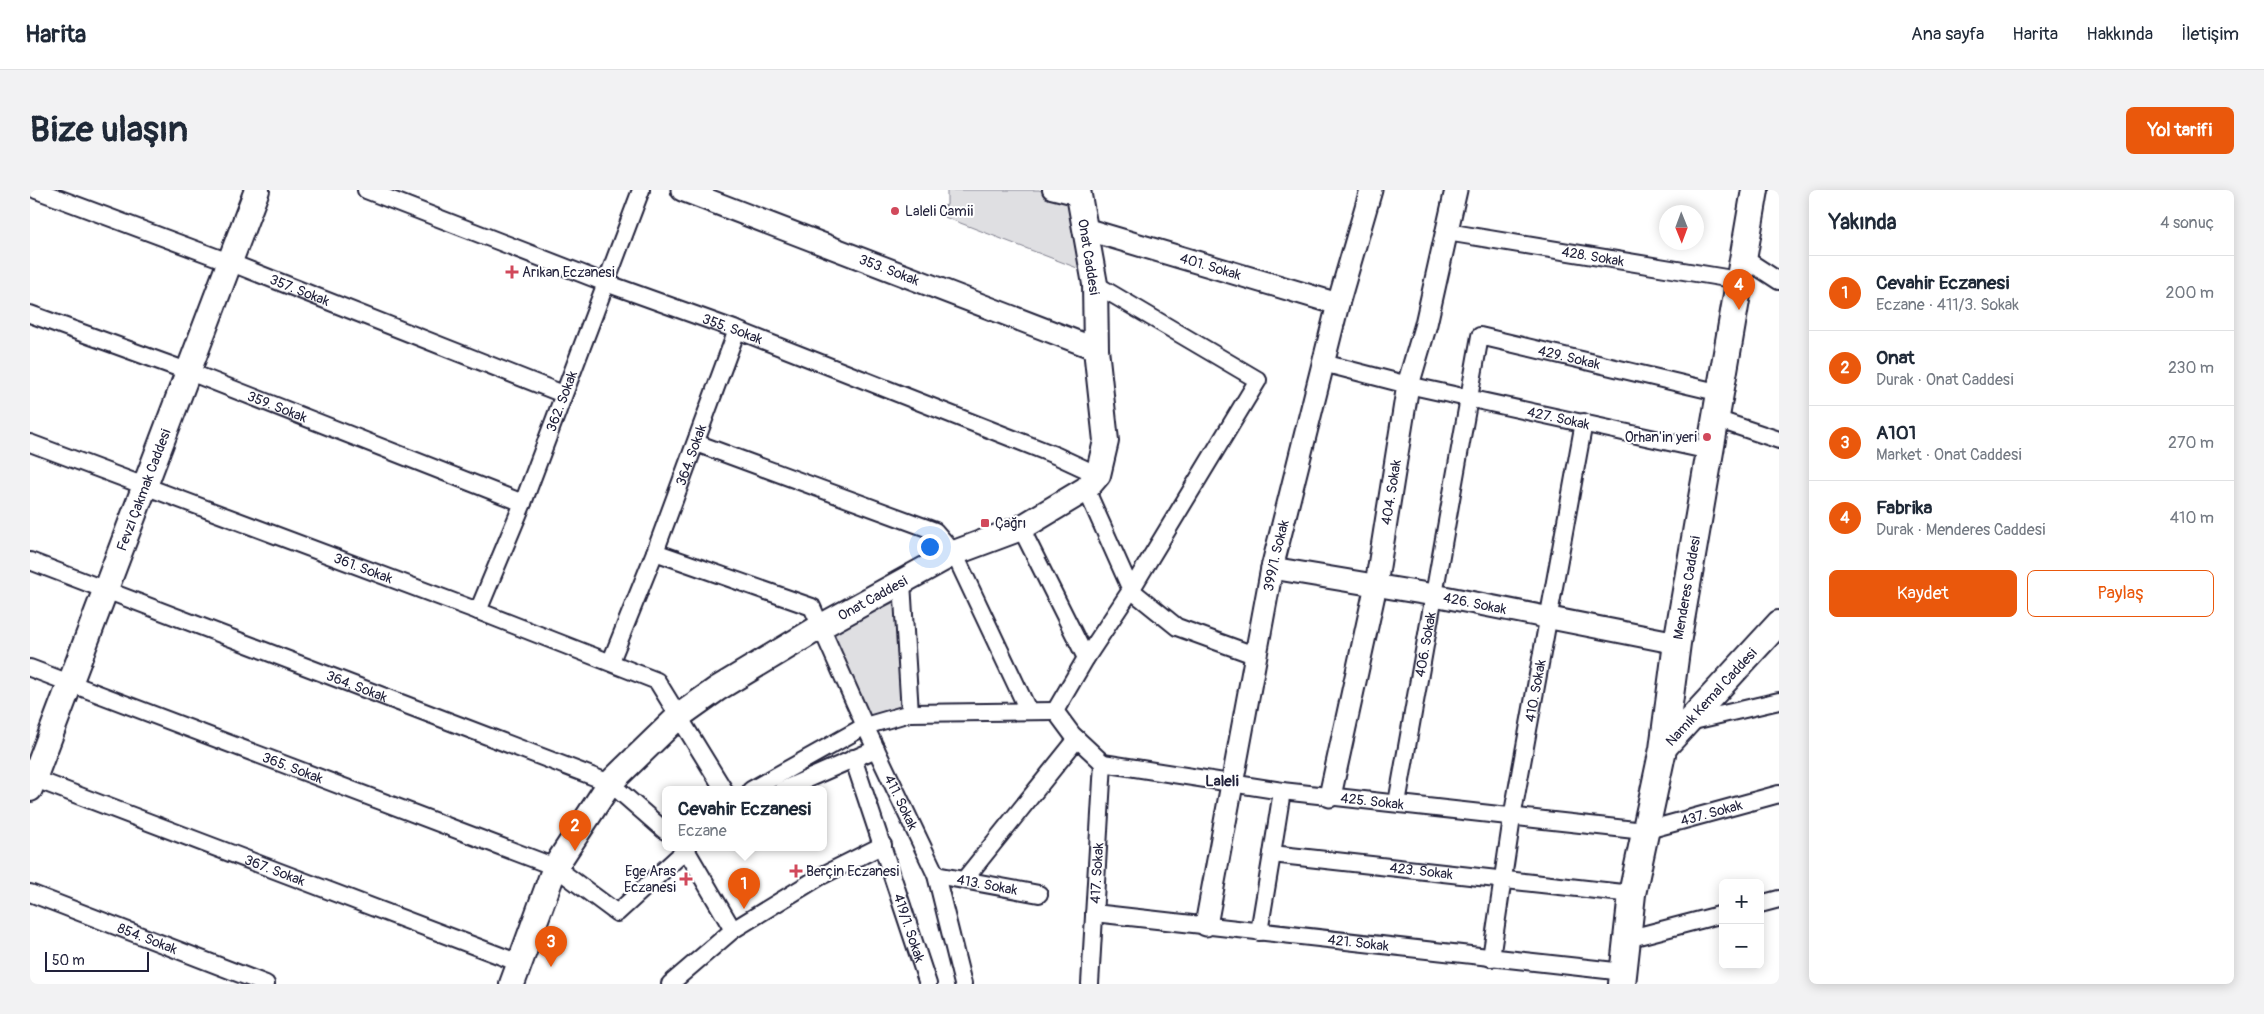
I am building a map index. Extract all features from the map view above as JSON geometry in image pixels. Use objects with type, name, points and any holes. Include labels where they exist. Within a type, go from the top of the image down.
[{"type":"main road","name":"Fevzi Çakmak Caddesi","points":[[31,781],[257,190]]},
{"type":"main road","name":"Menderes Caddesi","points":[[1623,978],[1632,894],[1663,749],[1677,643],[1755,190]]},
{"type":"main road","name":"Onat Caddesi","points":[[517,974],[555,867],[610,783],[679,716],[717,689],[820,627],[954,553],[1021,528],[1092,482],[1106,441],[1096,349],[1095,284],[1079,194]]},
{"type":"main road","name":"Namık Kemal Caddesi","points":[[1663,749],[1779,622]]},
{"type":"street","name":"357. Sokak","points":[[36,190],[229,262],[563,394]]},
{"type":"street","name":"355. Sokak","points":[[366,190],[606,283],[737,330],[1057,456],[1092,482]]},
{"type":"street","name":"362. Sokak","points":[[478,611],[523,503],[641,190]]},
{"type":"street","name":"353. Sokak","points":[[682,190],[1096,349]]},
{"type":"street","points":[[1051,190],[1079,194]]},
{"type":"street","name":"399/1. Sokak","points":[[1206,925],[1254,655],[1272,568],[1338,304],[1371,190]]},
{"type":"street","name":"404. Sokak","points":[[1330,796],[1376,585],[1408,384],[1426,324],[1456,190]]},
{"type":"street","name":"401. Sokak","points":[[1085,229],[1338,304]]},
{"type":"street","name":"428. Sokak","points":[[1447,232],[1740,269]]},
{"type":"street","points":[[1740,269],[1779,281]]},
{"type":"street","points":[[1055,711],[1086,658],[1131,590],[1258,380],[1095,284]]},
{"type":"street","name":"359. Sokak","points":[[30,314],[187,371],[523,503]]},
{"type":"street","name":"364. Sokak","points":[[611,662],[655,552],[737,330]]},
{"type":"street","name":"429. Sokak","points":[[1468,397],[1480,336],[1721,393]]},
{"type":"street","name":"427. Sokak","points":[[1323,363],[1408,384],[1710,451]]},
{"type":"street","name":"406. Sokak","points":[[1397,803],[1468,397]]},
{"type":"street","points":[[1716,419],[1779,440]]},
{"type":"street","name":"410. Sokak","points":[[1491,958],[1512,818],[1547,617],[1584,422]]},
{"type":"street","name":"361. Sokak","points":[[30,443],[478,611],[658,681],[722,786]]},
{"type":"street","points":[[696,443],[936,531],[954,553],[1028,710]]},
{"type":"street","points":[[1092,482],[1131,590],[1177,627],[1254,655]]},
{"type":"street","points":[[1021,528],[1086,658]]},
{"type":"street","name":"411. Sokak","points":[[655,552],[812,607],[865,726],[936,875],[963,984]]},
{"type":"street","name":"364. Sokak","points":[[30,561],[610,783]]},
{"type":"street","name":"426. Sokak","points":[[1272,568],[1434,595],[1677,643]]},
{"type":"street","points":[[902,582],[910,713]]},
{"type":"street","name":"365. Sokak","points":[[30,668],[555,867],[617,913],[684,851]]},
{"type":"street","points":[[1688,722],[1779,700]]},
{"type":"street","points":[[757,786],[865,726],[910,713],[1055,711],[1077,739],[1103,763]]},
{"type":"street","points":[[964,880],[1077,739]]},
{"type":"street","points":[[791,786],[876,748]]},
{"type":"street","name":"419/1. Sokak","points":[[853,758],[928,984]]},
{"type":"street","name":"425. Sokak","points":[[1103,763],[1282,791],[1512,818],[1644,831]]},
{"type":"street","name":"417. Sokak","points":[[1090,984],[1103,763]]},
{"type":"street","name":"367. Sokak","points":[[31,781],[517,974]]},
{"type":"street","points":[[610,783],[662,828]]},
{"type":"street","points":[[1259,932],[1282,791]]},
{"type":"street","name":"437. Sokak","points":[[1644,831],[1779,794]]},
{"type":"street","points":[[670,984],[732,930],[821,876],[883,845]]},
{"type":"street","points":[[689,851],[732,930]]},
{"type":"street","name":"423. Sokak","points":[[1272,854],[1632,894]]},
{"type":"street","name":"413. Sokak","points":[[936,875],[1039,894]]},
{"type":"street","name":"854. Sokak","points":[[30,893],[266,984]]},
{"type":"street","points":[[1764,903],[1779,899]]},
{"type":"street","name":"421. Sokak","points":[[1094,913],[1491,958],[1623,978]]},
{"type":"street","points":[[1627,939],[1719,915]]},
{"type":"shaded area","points":[[947,190],[1039,190],[1071,202],[1085,271],[937,214],[938,208],[947,205]]},
{"type":"shaded area","points":[[897,601],[907,712],[869,721],[832,631]]},
{"type":"place","name":"Laleli Camii","points":[[895,211]]},
{"type":"place","name":"Arıkan Eczanesi","points":[[512,272]]},
{"type":"place","name":"Fabrika","points":[[1739,310]]},
{"type":"place","name":"Orhan'in yeri","points":[[1707,437]]},
{"type":"place","name":"Çağrı","points":[[985,523]]},
{"type":"place","name":"Onat","points":[[575,851]]},
{"type":"place","name":"Berçin Eczanesi","points":[[796,871]]},
{"type":"place","name":"Ege Aras Eczanesi","points":[[686,879]]},
{"type":"place","name":"Cevahir Eczanesi","points":[[744,909]]},
{"type":"place","name":"A101","points":[[551,967]]},
{"type":"district","name":"Laleli","points":[[1222,781]]}]
